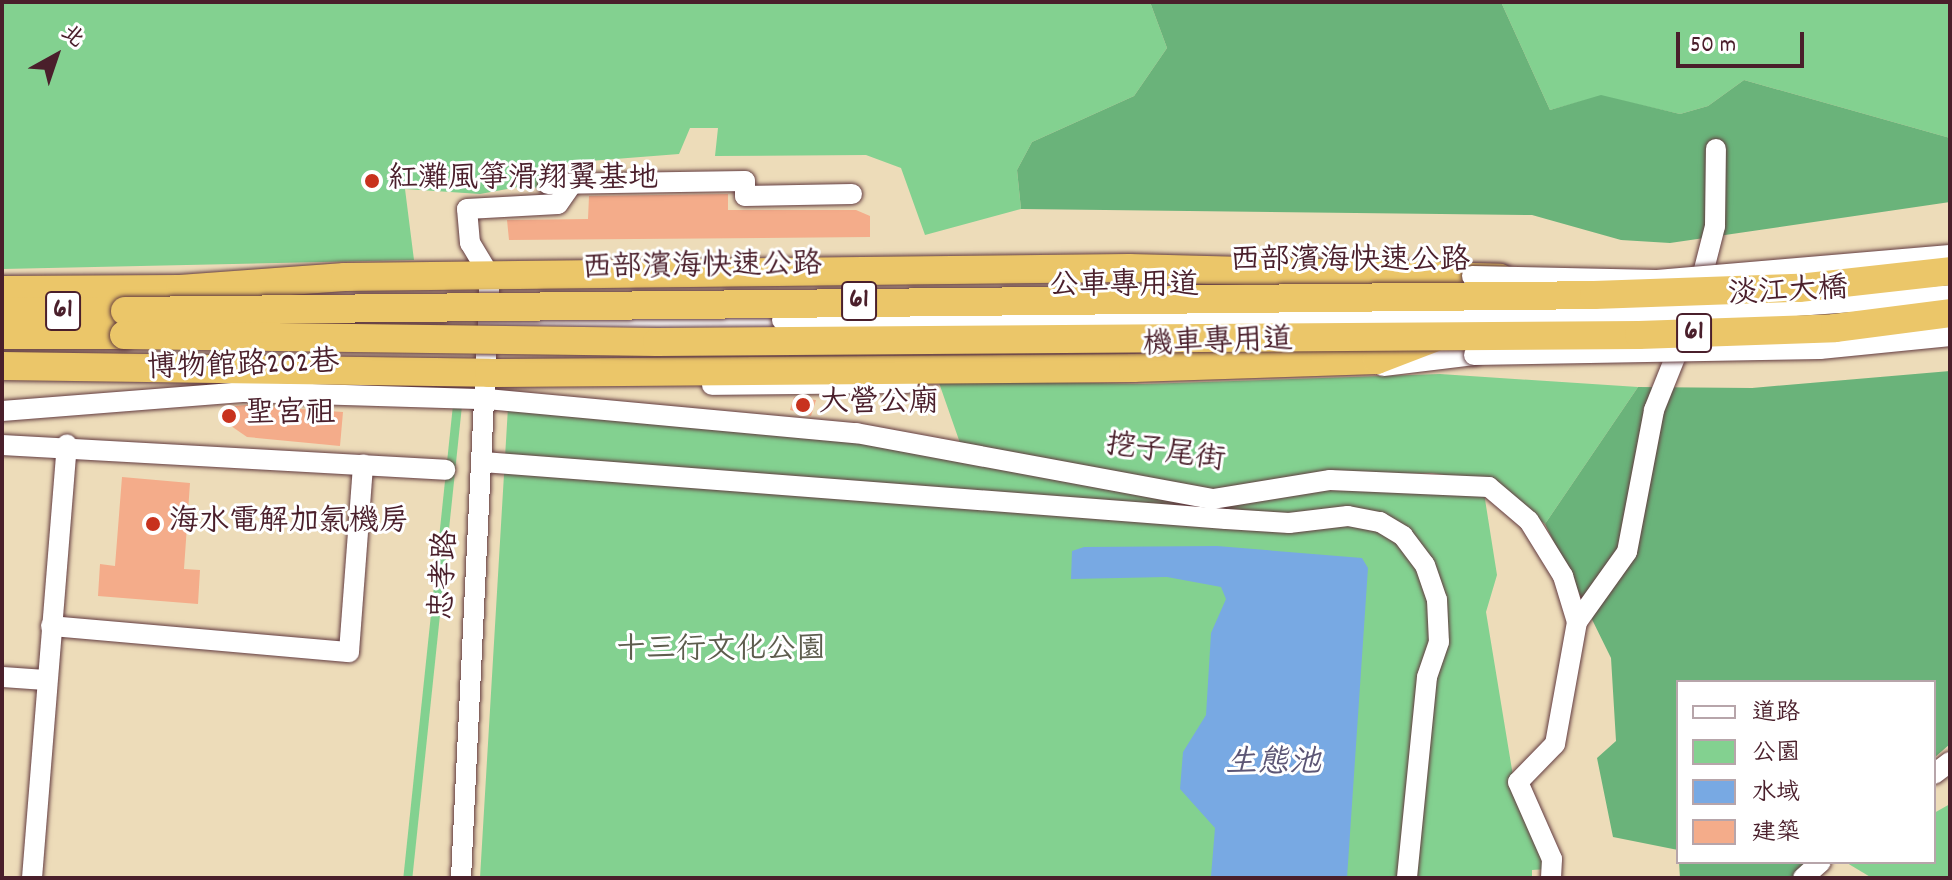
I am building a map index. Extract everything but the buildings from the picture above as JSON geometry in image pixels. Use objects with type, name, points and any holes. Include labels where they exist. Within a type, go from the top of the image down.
[{"type":"highway","points":[[2,290],[180,289],[777,268],[1231,268],[1547,278],[1594,295]]},
{"type":"highway","name":"淡江大橋","points":[[1594,295],[1799,288],[1950,271]]},
{"type":"highway","name":"西部濱海快速公路","points":[[2,312],[1594,295]]},
{"type":"highway","name":"淡江大橋","points":[[1438,337],[1835,328],[1950,313]]},
{"type":"highway","name":"61","points":[[2,335],[657,342],[1438,337]]},
{"type":"highway","points":[[2,366],[181,368],[487,386],[1377,360],[1438,337]]},
{"type":"street","points":[[1577,622],[1627,552],[1654,410],[1708,267],[1716,149]]},
{"type":"street","points":[[548,184],[745,181],[745,196],[852,194]]},
{"type":"street","points":[[490,276],[470,243],[467,209],[558,204],[572,184]]},
{"type":"street","points":[[777,268],[1133,259],[1657,280],[1950,255]]},
{"type":"street","name":"忠孝路","points":[[461,878],[490,276]]},
{"type":"street","name":"公車專用道","points":[[490,322],[1652,316],[1950,295]]},
{"type":"street","name":"機車專用道","points":[[782,376],[1276,373],[1474,355],[1820,349],[1950,336]]},
{"type":"street","name":"挖子尾街","points":[[487,386],[856,433],[1213,499],[1330,480],[1471,483],[1506,497],[1529,521],[1563,576],[1577,622],[1555,744],[1518,782],[1552,859],[1551,878]]},
{"type":"street","name":"博物館路202巷","points":[[2,411],[245,392],[487,386]]},
{"type":"street","points":[[32,878],[67,444]]},
{"type":"street","points":[[2,445],[67,444],[445,470]]},
{"type":"street","points":[[483,462],[1226,519],[1289,523],[1348,516],[1380,522],[1403,536],[1425,565],[1437,600],[1439,642],[1427,677],[1407,878]]},
{"type":"street","points":[[51,626],[349,652],[363,465]]},
{"type":"street","points":[[2,677],[46,680]]},
{"type":"street","points":[[1803,878],[1819,864]]},
{"type":"green space","points":[[2,2],[1150,2],[1167,48],[1134,96],[1032,142],[1017,170],[1021,209],[925,235],[901,168],[866,155],[715,156],[718,128],[690,128],[679,154],[551,164],[547,193],[530,185],[480,194],[405,189],[414,260],[2,269]]},
{"type":"green space","points":[[1150,2],[1501,2],[1550,110],[1601,95],[1680,114],[1708,106],[1744,80],[1950,138],[1950,202],[1670,243],[1621,240],[1532,215],[1021,209],[1017,170],[1032,142],[1134,96],[1167,48]]},
{"type":"green space","points":[[1501,2],[1950,2],[1950,138],[1744,80],[1708,106],[1680,114],[1601,96],[1550,110]]},
{"type":"green space","points":[[1950,371],[1950,744],[1936,756],[1936,680],[1676,680],[1676,850],[1613,837],[1597,758],[1616,741],[1611,658],[1545,524],[1638,387],[1752,388]]},
{"type":"green space","points":[[1440,374],[1638,387],[1545,524],[1491,482],[1432,473],[1317,477],[1215,492],[960,443],[938,380],[1144,384]]},
{"type":"green space","points":[[453,405],[462,406],[412,877],[403,876]]},
{"type":"green space","name":"十三行文化公園","points":[[508,407],[817,434],[1212,505],[1318,490],[1484,493],[1497,575],[1486,612],[1514,782],[1548,869],[1532,870],[1532,878],[480,878]]},
{"type":"green space","points":[[1950,804],[1950,878],[1872,878],[1849,864],[1936,864],[1936,812]]},
{"type":"green space","points":[[1679,864],[1810,864],[1793,878],[1680,878]]},
{"type":"water","name":"生態池","points":[[1217,546],[1362,558],[1368,568],[1347,878],[1211,876],[1215,828],[1180,789],[1183,752],[1206,715],[1211,633],[1226,599],[1221,587],[1167,577],[1071,579],[1072,551],[1084,547]]},
{"type":"place","name":"紅灘風箏滑翔翼基地","points":[[372,181]]},
{"type":"place","name":"大營公廟","points":[[803,405]]},
{"type":"place","name":"聖宮祖","points":[[229,416]]},
{"type":"place","name":"海水電解加氯機房","points":[[153,524]]}]
